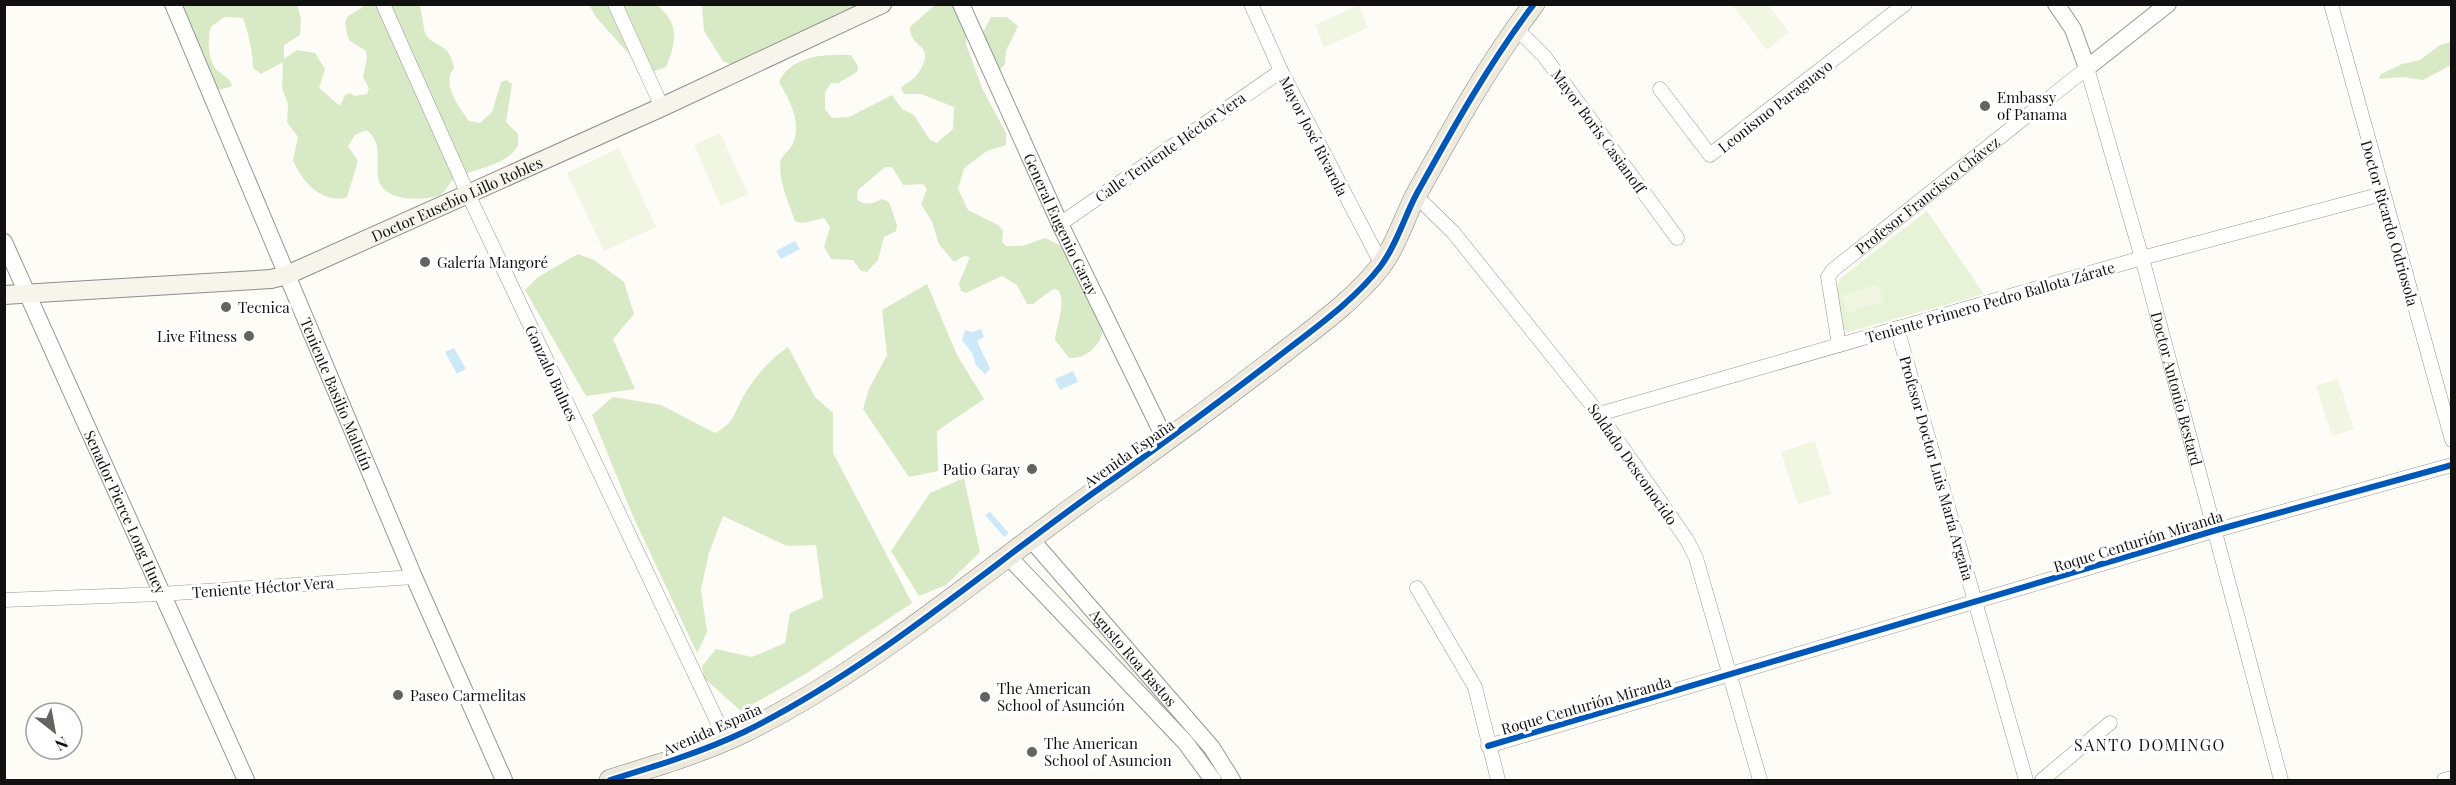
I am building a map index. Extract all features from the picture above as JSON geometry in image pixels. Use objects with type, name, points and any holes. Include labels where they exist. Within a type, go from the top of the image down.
[{"type":"main road","name":"Doctor Eusebio Lillo Robles","points":[[4,295],[271,279],[287,275],[662,107],[882,4]]},
{"type":"main road","name":"Avenida España","points":[[610,780],[672,761],[726,740],[823,687],[908,629],[1166,441],[1313,330],[1382,265],[1416,196],[1516,28],[1534,4]]},
{"type":"street","name":"Teniente Basilio Malutín","points":[[173,4],[414,577],[504,780]]},
{"type":"street","name":"Gonzalo Bulnes","points":[[383,4],[468,194],[726,740]]},
{"type":"street","points":[[615,4],[662,107]]},
{"type":"street","name":"General Eugenio Garay","points":[[962,4],[1060,224],[1166,441]]},
{"type":"street","name":"Mayor José Rivarola","points":[[1251,4],[1281,71],[1382,265]]},
{"type":"street","name":"Leonismo Paraguayo","points":[[1660,89],[1710,155],[1905,4]]},
{"type":"street","name":"Doctor Antonio Bestard","points":[[2056,4],[2073,29],[2087,68],[2142,258],[2281,780]]},
{"type":"street","name":"Profesor Francisco Chávez","points":[[1839,345],[1828,276],[1833,270],[2168,4]]},
{"type":"street","name":"Doctor Ricardo Odriosola","points":[[2331,4],[2451,440]]},
{"type":"street","name":"Mayor Boris Casianoff","points":[[1516,28],[1544,56],[1677,238]]},
{"type":"street","name":"Calle Teniente Héctor Vera","points":[[1060,224],[1281,71]]},
{"type":"street","name":"Teniente Primero Pedro Ballota Zárate","points":[[1599,414],[2142,258],[2382,194]]},
{"type":"street","name":"Soldado Desconocido","points":[[1416,196],[1454,232],[1599,414],[1673,519],[1696,558],[1760,780]]},
{"type":"street","name":"Senador Pierce Long Huey","points":[[4,243],[246,780]]},
{"type":"street","name":"Profesor Doctor Luis María Argaña","points":[[1897,328],[2026,780]]},
{"type":"street","name":"Roque Centurión Miranda","points":[[1488,746],[2213,531],[2451,465]]},
{"type":"street","name":"Agusto Roa Bastos","points":[[1030,538],[1212,748],[1232,780]]},
{"type":"street","name":"Agusto Roa Bastos","points":[[1007,555],[1185,742],[1213,780]]},
{"type":"street","name":"Teniente Héctor Vera","points":[[4,600],[161,594],[414,577]]},
{"type":"street","points":[[1417,588],[1475,687],[1498,780]]},
{"type":"street","points":[[2042,780],[2110,723]]},
{"type":"street","points":[[2444,780],[2451,777]]},
{"type":"green space","points":[[173,5],[297,5],[301,19],[300,35],[284,45],[284,59],[297,50],[315,53],[325,69],[319,88],[340,106],[345,95],[367,94],[369,88],[363,77],[366,51],[350,41],[345,22],[348,16],[366,5],[420,5],[425,34],[446,50],[452,60],[454,68],[449,81],[450,88],[469,121],[480,123],[492,112],[501,82],[507,80],[512,84],[506,122],[518,134],[518,146],[513,153],[499,162],[454,179],[438,196],[422,199],[402,198],[386,191],[380,185],[377,145],[366,130],[355,135],[348,146],[358,161],[347,197],[330,198],[307,183],[293,160],[298,137],[287,122],[288,104],[282,88],[283,62],[261,74],[253,68],[250,43],[243,18],[224,17],[211,27],[209,49],[213,65],[230,81],[232,86],[216,91]]},
{"type":"green space","points":[[589,5],[657,5],[669,19],[674,33],[674,41],[666,67],[655,71],[643,70],[596,17]]},
{"type":"green space","points":[[702,5],[880,5],[734,66],[723,61],[704,31]]},
{"type":"green space","points":[[935,5],[966,5],[977,18],[966,37],[966,44],[982,88],[1006,133],[1006,145],[987,151],[964,169],[958,189],[968,210],[998,225],[1003,231],[1002,242],[1006,246],[1022,246],[1045,238],[1062,246],[1103,328],[1100,340],[1092,350],[1081,356],[1069,358],[1055,340],[1061,308],[1058,290],[1053,289],[1033,304],[1027,304],[1017,285],[1002,276],[966,293],[961,291],[959,283],[970,257],[964,256],[954,262],[939,244],[932,222],[921,204],[927,189],[923,184],[903,185],[892,167],[885,167],[858,190],[857,200],[861,202],[870,204],[882,199],[889,202],[897,225],[896,231],[884,237],[878,260],[867,272],[861,271],[853,260],[831,259],[824,247],[830,227],[824,218],[803,223],[795,221],[785,194],[780,166],[781,160],[795,139],[796,122],[791,105],[779,82],[792,66],[800,61],[820,56],[851,55],[858,66],[857,72],[838,83],[831,83],[825,92],[825,109],[832,118],[849,117],[892,95],[902,109],[914,115],[930,140],[937,143],[953,129],[954,107],[921,94],[904,94],[901,88],[916,76],[925,58],[922,48],[911,34],[910,27]]},
{"type":"green space","points":[[1359,5],[1368,28],[1324,47],[1315,25]]},
{"type":"green space","points":[[1732,5],[1768,5],[1789,32],[1767,50]]},
{"type":"green space","points":[[991,17],[1007,17],[1018,26],[1006,51],[1005,64],[999,71],[981,36]]},
{"type":"green space","points":[[2451,42],[2451,65],[2423,80],[2403,77],[2379,79],[2381,74],[2402,64],[2420,60],[2440,45]]},
{"type":"green space","points":[[720,133],[748,194],[721,206],[694,145]]},
{"type":"green space","points":[[619,148],[656,227],[604,251],[567,173]]},
{"type":"green space","points":[[1927,211],[1984,294],[1848,332],[1838,325],[1836,294],[1842,277]]},
{"type":"green space","points":[[578,254],[594,260],[624,282],[634,314],[613,339],[635,389],[586,396],[525,290],[538,277]]},
{"type":"green space","points":[[927,284],[957,355],[984,399],[937,431],[938,471],[909,477],[863,409],[869,389],[887,355],[882,310]]},
{"type":"green space","points":[[1878,284],[1884,301],[1847,313],[1842,296]]},
{"type":"green space","points":[[788,347],[815,397],[833,413],[833,453],[912,603],[807,673],[741,711],[704,678],[702,666],[716,649],[752,657],[785,643],[790,613],[823,598],[816,545],[787,546],[723,516],[709,553],[701,589],[707,632],[697,653],[632,514],[592,415],[613,397],[661,405],[715,433],[733,418],[743,397],[763,369]]},
{"type":"green space","points":[[2338,379],[2354,429],[2332,436],[2316,386]]},
{"type":"green space","points":[[1815,441],[1831,494],[1798,504],[1781,452]]},
{"type":"green space","points":[[964,478],[980,552],[946,585],[919,596],[891,551],[930,493]]},
{"type":"green space","points":[[1038,568],[1214,757],[1211,759]]},
{"type":"water","points":[[795,241],[800,249],[781,259],[776,251]]},
{"type":"water","points":[[981,329],[984,337],[977,341],[990,369],[985,374],[976,365],[972,353],[962,340],[965,330],[972,332]]},
{"type":"water","points":[[454,348],[466,369],[457,374],[445,352]]},
{"type":"water","points":[[1073,371],[1078,382],[1060,390],[1055,379]]},
{"type":"water","points":[[990,512],[1009,533],[1004,537],[985,515]]},
{"type":"cycle path","points":[[610,780],[712,746],[744,732],[793,706],[841,676],[888,645],[1179,431],[1336,311],[1370,279],[1386,259],[1416,195],[1457,122],[1486,73],[1534,4]]},
{"type":"cycle path","points":[[1488,746],[2213,531],[2452,465]]},
{"type":"place","name":"Embassy of Panama","points":[[1985,106]]},
{"type":"place","name":"Galería Mangoré","points":[[425,262]]},
{"type":"place","name":"Tecnica","points":[[226,307]]},
{"type":"place","name":"Live Fitness","points":[[249,336]]},
{"type":"place","name":"Patio Garay","points":[[1032,469]]},
{"type":"place","name":"Paseo Carmelitas","points":[[398,695]]},
{"type":"place","name":"The American School of Asunción","points":[[985,697]]},
{"type":"place","name":"The American School of Asuncion","points":[[1032,752]]},
{"type":"district","name":"SANTO DOMINGO","points":[[2150,744]]}]
